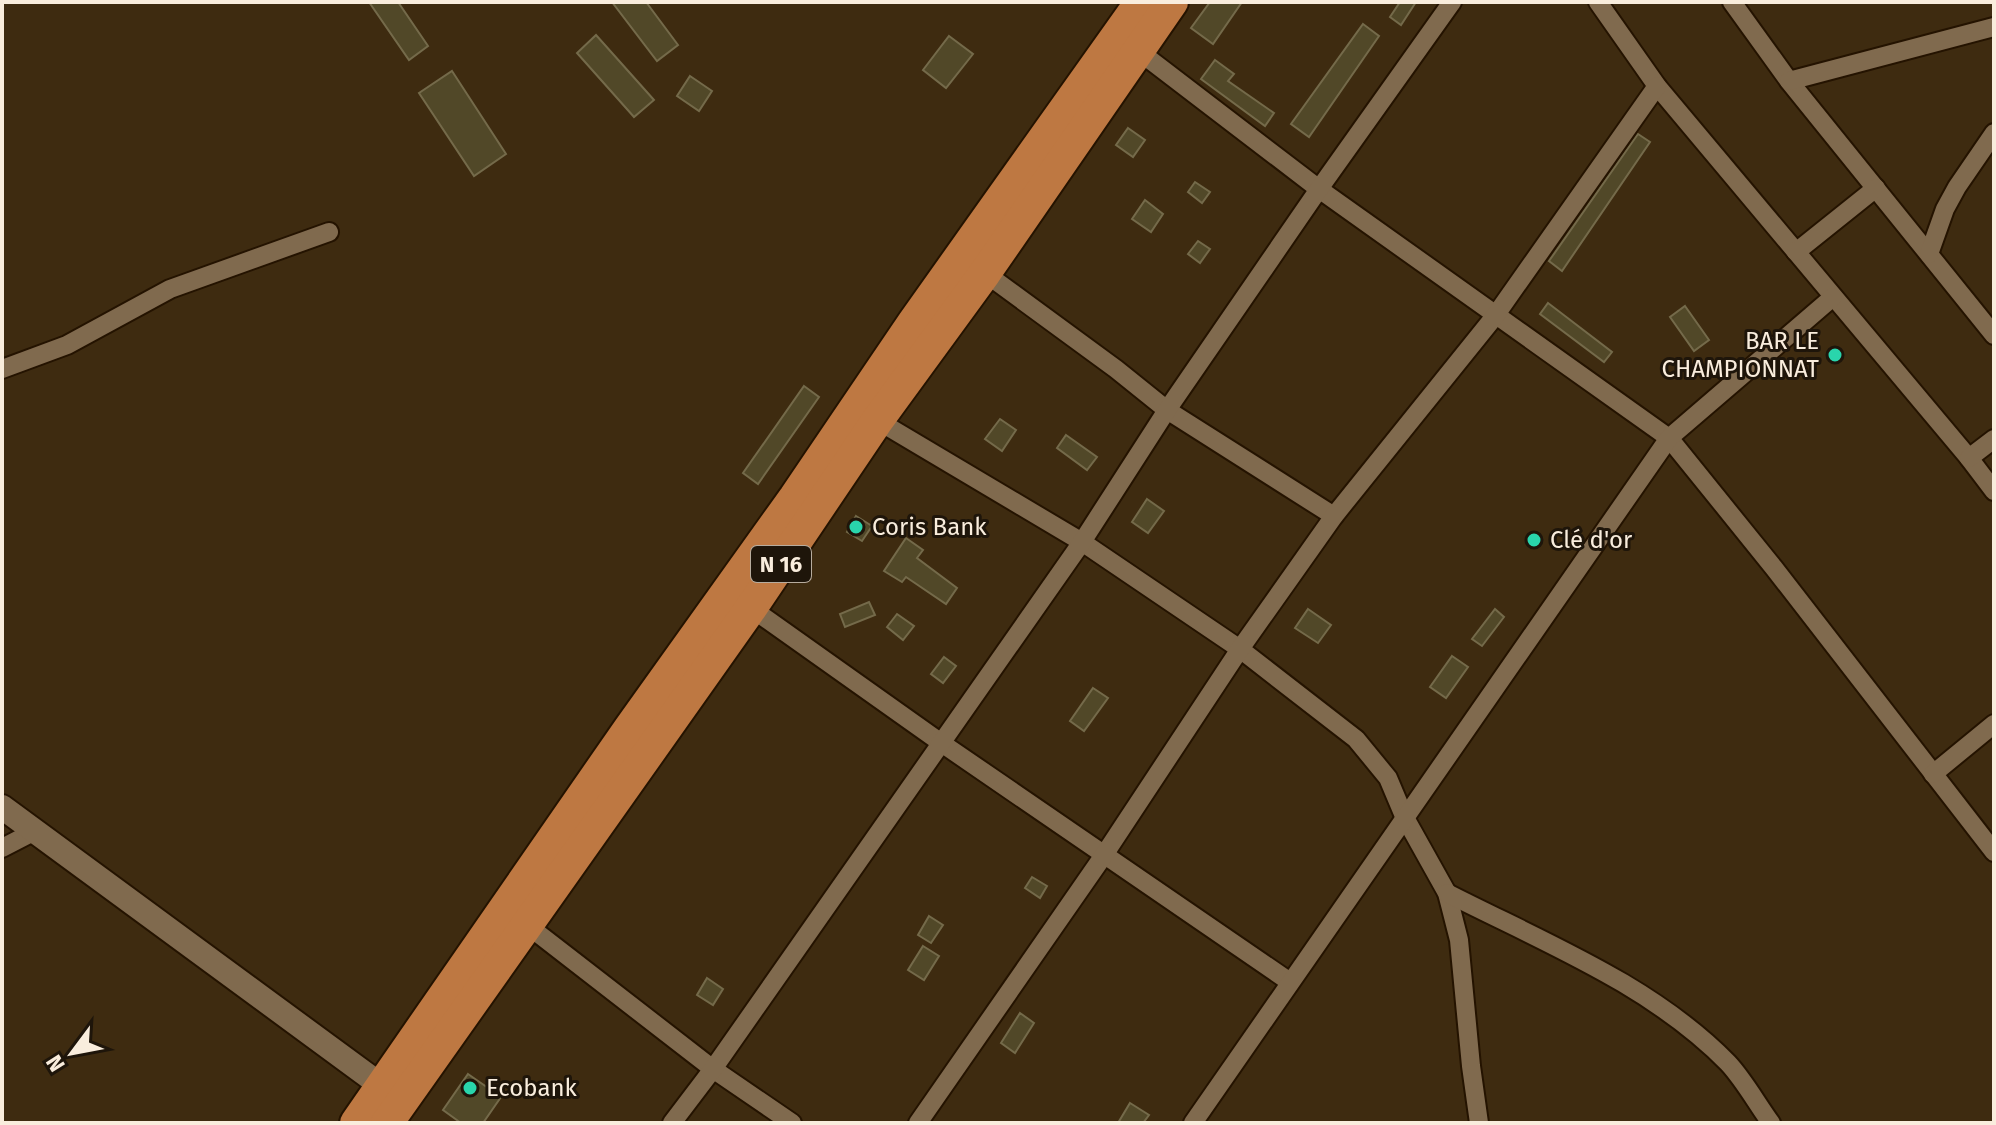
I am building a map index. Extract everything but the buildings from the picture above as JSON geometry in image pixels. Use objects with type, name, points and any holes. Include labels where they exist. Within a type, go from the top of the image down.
[{"type":"highway","name":"N 16","points":[[515,916],[751,608],[867,414],[985,273],[1128,43],[1141,2]]},
{"type":"highway","name":"N 16","points":[[356,1123],[390,1103],[515,916],[1128,43],[1172,2]]},
{"type":"street","points":[[672,1123],[1082,542],[1167,410],[1452,2]]},
{"type":"street","points":[[1732,2],[1789,81],[1994,335]]},
{"type":"street","points":[[1609,6],[1657,86],[1994,491]]},
{"type":"street","points":[[1789,81],[1994,27]]},
{"type":"street","points":[[1128,43],[1319,189],[1669,438],[1994,852]]},
{"type":"street","points":[[918,1123],[1334,516],[1495,316],[1657,86]]},
{"type":"street","points":[[1929,254],[1945,209],[1994,133]]},
{"type":"street","points":[[1796,252],[1876,188]]},
{"type":"street","points":[[2,369],[67,345],[170,289],[329,232]]},
{"type":"street","points":[[985,273],[1167,410],[1334,516]]},
{"type":"street","points":[[1193,1123],[1669,438],[1833,297]]},
{"type":"street","points":[[867,414],[1082,542],[1240,649],[1356,739],[1388,778],[1404,816],[1447,893],[1459,940],[1479,1123]]},
{"type":"street","points":[[1969,458],[1994,439]]},
{"type":"street","points":[[751,608],[1290,982]]},
{"type":"street","points":[[1933,774],[1994,724]]},
{"type":"street","points":[[2,807],[390,1103]]},
{"type":"street","points":[[2,848],[35,831]]},
{"type":"street","points":[[1447,893],[1589,965],[1669,1010],[1730,1065],[1771,1123]]},
{"type":"street","points":[[515,916],[713,1069],[792,1123]]},
{"type":"place","name":"BAR LE CHAMPIONNAT","points":[[1835,355]]},
{"type":"place","name":"Coris Bank","points":[[856,527]]},
{"type":"place","name":"Clé d'or","points":[[1534,540]]},
{"type":"place","name":"Ecobank","points":[[470,1088]]}]
